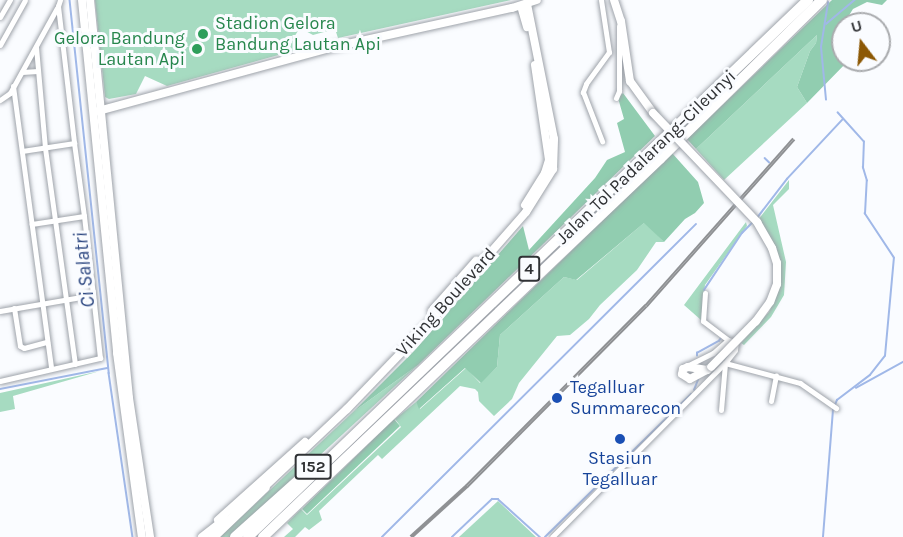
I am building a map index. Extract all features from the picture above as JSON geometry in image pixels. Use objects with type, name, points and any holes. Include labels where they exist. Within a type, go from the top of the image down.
[{"type":"highway","name":"Jalan Tol Padalarang–Cileunyi","points":[[263,537],[356,442],[808,0]]},
{"type":"highway","name":"Jalan Tol Padalarang–Cileunyi","points":[[248,537],[356,442],[673,147],[822,0]]},
{"type":"highway","name":"152","points":[[235,537],[314,466],[356,442]]},
{"type":"highway","points":[[213,537],[265,487]]},
{"type":"street","points":[[0,17],[10,0]]},
{"type":"street","points":[[0,45],[25,0]]},
{"type":"street","points":[[82,0],[97,111],[129,398],[150,537]]},
{"type":"street","points":[[90,0],[97,111],[126,440],[142,537]]},
{"type":"street","points":[[97,111],[334,47],[524,5],[537,0]]},
{"type":"street","points":[[601,0],[609,52],[586,84],[583,92],[602,141]]},
{"type":"street","points":[[614,0],[621,21],[630,81],[653,113],[757,222],[770,242],[777,263],[777,284],[770,302],[756,321],[709,368],[693,377],[690,366]]},
{"type":"street","points":[[2,100],[22,72],[59,3]]},
{"type":"street","points":[[0,381],[100,358],[59,3]]},
{"type":"street","name":"Viking Boulevard","points":[[202,537],[265,487],[347,409],[421,332],[526,212],[553,170],[554,139],[524,5]]},
{"type":"street","name":"Viking Boulevard","points":[[195,537],[276,470],[382,366],[515,218],[539,183],[549,160],[549,147],[524,5]]},
{"type":"street","points":[[616,98],[619,91],[618,38],[621,21]]},
{"type":"street","points":[[36,47],[45,148],[75,364]]},
{"type":"street","points":[[22,72],[38,71]]},
{"type":"street","points":[[13,86],[51,368]]},
{"type":"street","points":[[2,100],[16,99]]},
{"type":"street","points":[[22,151],[74,143]]},
{"type":"street","points":[[32,224],[84,216]]},
{"type":"street","points":[[552,537],[725,363],[736,345],[733,340],[728,340],[703,321],[705,293]]},
{"type":"street","points":[[0,311],[93,295]]},
{"type":"street","points":[[14,308],[20,346],[24,348],[47,342]]},
{"type":"street","points":[[690,366],[713,353],[728,340]]},
{"type":"street","points":[[725,363],[800,383],[833,406]]},
{"type":"street","points":[[721,410],[725,363]]},
{"type":"street","points":[[690,366],[709,368]]},
{"type":"street","points":[[771,401],[776,375]]},
{"type":"green space","name":"Gelora Bandung Lautan Api","points":[[95,0],[511,0],[338,38],[335,29],[313,35],[300,28],[292,40],[295,43],[293,51],[167,86],[145,76],[136,94],[109,99],[105,97]]},
{"type":"green space","points":[[832,0],[887,0],[882,5],[867,2],[851,12],[831,12],[831,72],[837,72],[807,103],[797,87],[810,51],[816,43],[817,35],[696,149],[687,139]]},
{"type":"green space","points":[[817,35],[816,43],[810,51],[797,87],[807,103],[724,180],[696,149]]},
{"type":"green space","points":[[623,93],[655,136],[418,365],[353,412],[415,350],[523,226],[529,250],[595,178],[607,160],[625,152],[617,123],[624,119],[618,98]]},
{"type":"green space","points":[[672,153],[698,182],[704,203],[695,213],[685,219],[664,242],[644,223],[576,280],[564,277],[500,335],[497,367],[481,383],[465,368],[419,409],[416,402]]},
{"type":"green space","points":[[789,180],[789,189],[773,205],[786,262],[784,295],[771,317],[744,345],[741,343],[769,312],[780,287],[777,249],[758,220]]},
{"type":"green space","points":[[645,222],[664,242],[656,242],[637,270],[600,305],[589,319],[570,335],[557,336],[519,383],[512,399],[494,416],[479,401],[478,392],[475,389],[460,386],[382,459],[378,455],[319,511],[322,520],[309,530],[305,527],[295,537],[284,537],[293,529],[287,523],[301,509],[307,515],[401,427],[395,419],[416,402],[420,409],[466,368],[480,383],[497,367],[500,335],[564,277],[577,280]]},
{"type":"green space","points":[[746,222],[747,226],[705,285],[701,320],[684,305]]},
{"type":"green space","points":[[418,365],[231,537],[220,537],[353,412]]},
{"type":"green space","points":[[100,371],[13,396],[15,409],[0,412],[0,393]]},
{"type":"green space","points":[[394,419],[400,426],[307,514],[302,509]]},
{"type":"green space","points":[[498,501],[536,537],[459,537]]},
{"type":"waterway","name":"Ci Salatri","points":[[70,0],[109,373],[133,537]]},
{"type":"waterway","points":[[826,24],[855,0]]},
{"type":"waterway","points":[[826,100],[821,47],[828,3]]},
{"type":"waterway","points":[[835,405],[837,400],[870,375],[885,356],[894,258],[865,214],[867,181],[863,168],[864,142],[838,113]]},
{"type":"waterway","points":[[757,218],[787,179],[842,120]]},
{"type":"waterway","points":[[765,158],[769,162]]},
{"type":"waterway","points":[[704,290],[742,233],[754,221]]},
{"type":"waterway","points":[[382,537],[696,224]]},
{"type":"waterway","points":[[697,356],[697,353],[721,338]]},
{"type":"waterway","points":[[856,388],[903,362]]},
{"type":"waterway","points":[[0,389],[107,368]]},
{"type":"waterway","points":[[694,390],[698,380]]},
{"type":"waterway","points":[[545,537],[691,394]]},
{"type":"waterway","points":[[823,537],[833,409]]},
{"type":"waterway","points":[[452,537],[492,499],[498,499],[540,537]]},
{"type":"railway","points":[[411,537],[467,486],[646,306],[794,139]]},
{"type":"place","name":"Stadion Gelora Bandung Lautan Api","points":[[203,34]]},
{"type":"place","name":"Gelora Bandung Lautan Api","points":[[197,49]]},
{"type":"place","name":"Tegalluar Summarecon","points":[[557,398]]},
{"type":"place","name":"Stasiun Tegalluar","points":[[620,439]]}]
